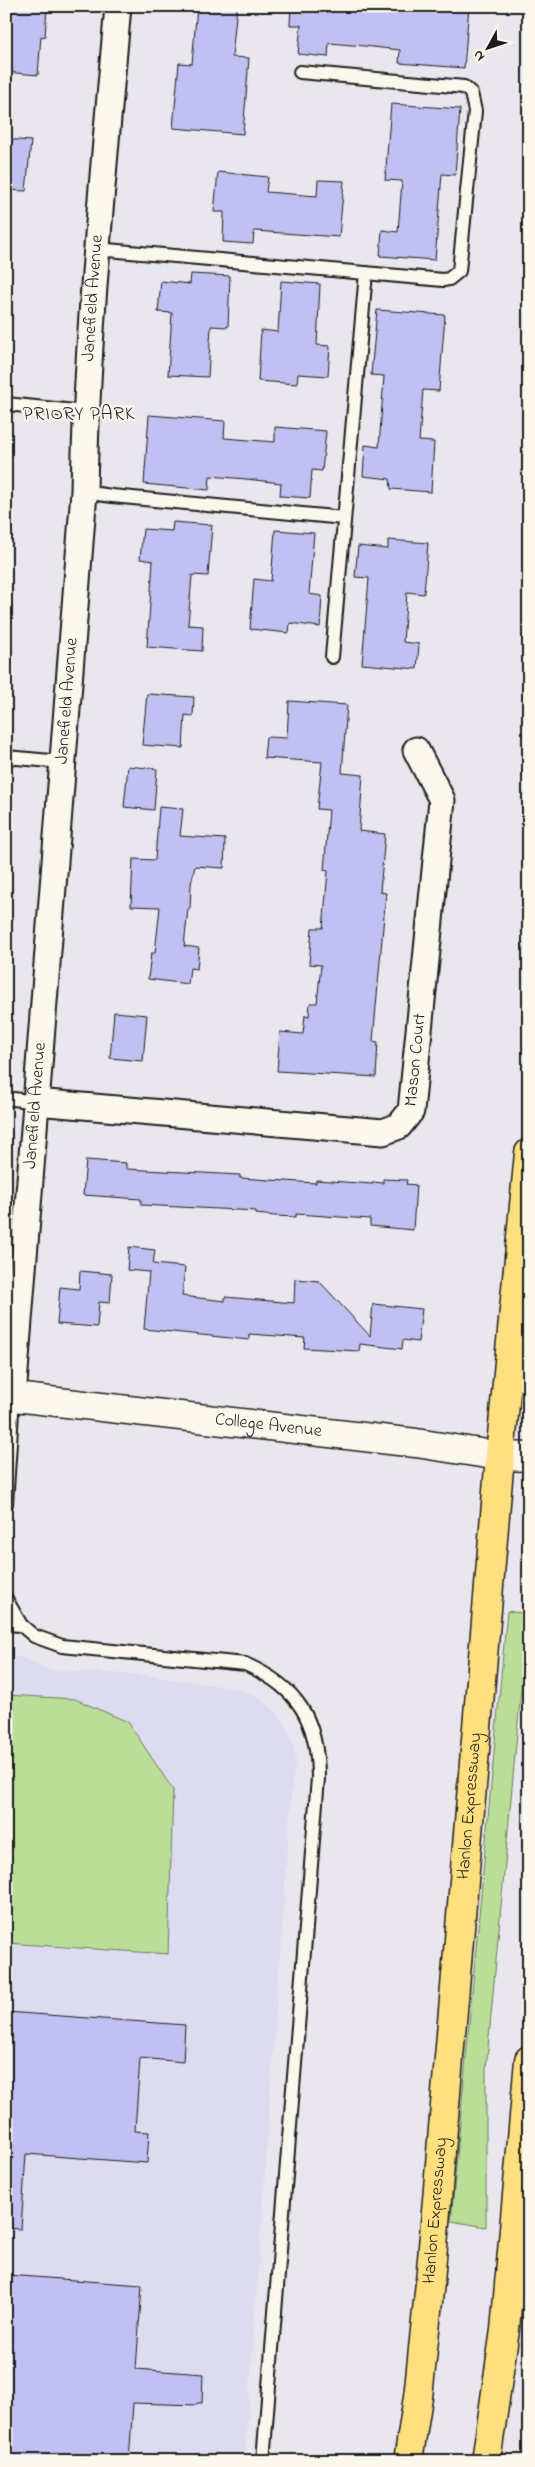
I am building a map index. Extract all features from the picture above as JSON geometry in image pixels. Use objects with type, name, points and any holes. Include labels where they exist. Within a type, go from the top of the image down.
[{"type":"highway","name":"Hanlon Expressway","points":[[408,2461],[418,2397],[430,2282],[500,1456],[529,1153]]},
{"type":"highway","points":[[486,2461],[505,2330],[529,2060]]},
{"type":"main road","name":"College Avenue","points":[[10,1396],[416,1443],[500,1456],[529,1457]]},
{"type":"street","name":"Janefield Avenue","points":[[10,1396],[36,1102],[84,492],[85,412],[96,249],[118,6]]},
{"type":"street","name":"Mason Court","points":[[36,1102],[383,1132],[399,1126],[411,1111],[442,800],[416,750]]},
{"type":"lane","points":[[96,249],[443,280],[449,279],[459,270],[475,111],[471,93],[464,87],[300,72]]},
{"type":"lane","points":[[332,657],[366,273]]},
{"type":"lane","points":[[6,404],[85,412]]},
{"type":"lane","points":[[84,492],[344,518]]},
{"type":"lane","points":[[6,757],[62,762]]},
{"type":"lane","points":[[6,1098],[36,1102]]},
{"type":"lane","points":[[6,1504],[10,1396]]},
{"type":"lane","points":[[6,1599],[21,1626],[34,1636],[62,1646],[245,1664],[265,1673],[282,1687],[299,1704],[311,1724],[318,1752],[318,1778],[264,2461]]},
{"type":"lane","points":[[6,1624],[21,1626]]},
{"type":"shaded area","points":[[6,1656],[20,1657],[49,1670],[144,1675],[239,1689],[255,1696],[272,1708],[285,1724],[293,1743],[296,1764],[292,1783],[245,2461],[6,2461]]},
{"type":"green space","points":[[507,1611],[528,1614],[486,2069],[486,2227],[451,2221]]},
{"type":"green space","points":[[6,1695],[75,1699],[128,1722],[173,1790],[168,1954],[6,1943]]},
{"type":"building","points":[[6,6],[47,6],[45,37],[41,36],[38,75],[6,72]]},
{"type":"building","points":[[197,6],[237,6],[232,57],[249,58],[243,134],[173,128],[179,63],[192,64]]},
{"type":"building","points":[[291,6],[358,6],[393,9],[393,6],[469,6],[464,68],[399,63],[400,50],[329,43],[328,57],[298,54],[301,25],[290,25]]},
{"type":"building","points":[[391,104],[460,109],[455,175],[442,174],[435,260],[380,256],[382,230],[398,232],[402,181],[385,180]]},
{"type":"building","points":[[6,139],[31,141],[26,191],[6,190]]},
{"type":"building","points":[[218,172],[268,177],[266,192],[317,196],[318,180],[344,181],[339,237],[254,231],[253,244],[223,242],[224,212],[214,212]]},
{"type":"building","points":[[191,274],[230,276],[228,327],[211,326],[208,377],[168,375],[172,313],[158,312],[161,281],[190,284]]},
{"type":"building","points":[[281,281],[320,284],[317,345],[330,346],[328,376],[298,374],[297,384],[258,381],[261,330],[278,332]]},
{"type":"building","points":[[377,310],[445,315],[439,391],[423,390],[419,441],[434,442],[431,492],[391,489],[390,479],[363,476],[365,445],[379,447],[384,376],[371,375]]},
{"type":"building","points":[[149,415],[225,421],[224,438],[275,442],[275,427],[326,431],[322,471],[312,470],[310,498],[280,496],[281,483],[246,479],[210,476],[209,490],[144,484]]},
{"type":"building","points":[[173,522],[212,525],[208,576],[192,575],[188,625],[203,626],[202,651],[147,647],[153,561],[140,559],[143,529],[172,531]]},
{"type":"building","points":[[275,530],[314,533],[309,594],[322,596],[320,627],[290,623],[289,633],[250,629],[254,579],[271,581]]},
{"type":"building","points":[[388,540],[428,543],[424,594],[407,592],[403,642],[419,644],[417,669],[362,664],[369,578],[355,577],[358,546],[388,549]]},
{"type":"building","points":[[147,694],[194,697],[193,716],[185,715],[183,748],[142,745]]},
{"type":"building","points":[[289,701],[347,705],[342,773],[363,775],[359,831],[385,834],[380,892],[386,893],[373,1041],[378,1042],[376,1077],[277,1071],[280,1032],[303,1034],[305,1015],[309,1016],[310,1003],[317,1003],[321,965],[309,964],[312,928],[323,928],[328,871],[324,870],[329,810],[317,809],[322,762],[264,758],[266,737],[287,738]]},
{"type":"building","points":[[128,766],[157,769],[154,810],[124,807]]},
{"type":"building","points":[[159,807],[183,809],[180,836],[225,839],[224,868],[195,866],[191,884],[190,909],[188,909],[184,946],[199,948],[197,969],[190,968],[188,984],[148,979],[151,953],[155,953],[160,907],[131,906],[133,859],[155,860]]},
{"type":"building","points":[[114,1012],[147,1015],[143,1061],[110,1058]]},
{"type":"building","points":[[86,1160],[126,1163],[126,1169],[240,1175],[240,1178],[316,1183],[316,1180],[373,1184],[373,1182],[383,1183],[383,1179],[407,1180],[406,1184],[416,1185],[413,1230],[370,1226],[370,1219],[296,1214],[296,1217],[275,1216],[256,1214],[256,1211],[141,1205],[141,1199],[83,1195]]},
{"type":"building","points":[[129,1247],[155,1250],[153,1264],[185,1267],[182,1296],[225,1301],[225,1297],[294,1303],[295,1279],[319,1281],[370,1336],[373,1304],[422,1309],[418,1342],[403,1340],[402,1349],[360,1344],[359,1351],[304,1348],[305,1338],[249,1334],[249,1340],[144,1329],[149,1272],[127,1270]]},
{"type":"building","points":[[80,1271],[112,1274],[110,1303],[99,1302],[97,1327],[57,1324],[60,1287],[79,1289]]},
{"type":"building","points":[[6,2012],[185,2025],[183,2062],[140,2058],[135,2131],[149,2132],[147,2163],[26,2154],[21,2229],[6,2228]]},
{"type":"building","points":[[6,2275],[142,2285],[136,2369],[203,2374],[202,2403],[197,2403],[197,2405],[133,2403],[129,2461],[6,2461]]},
{"type":"district","name":"PRIORY PARK","points":[[79,414]]}]
